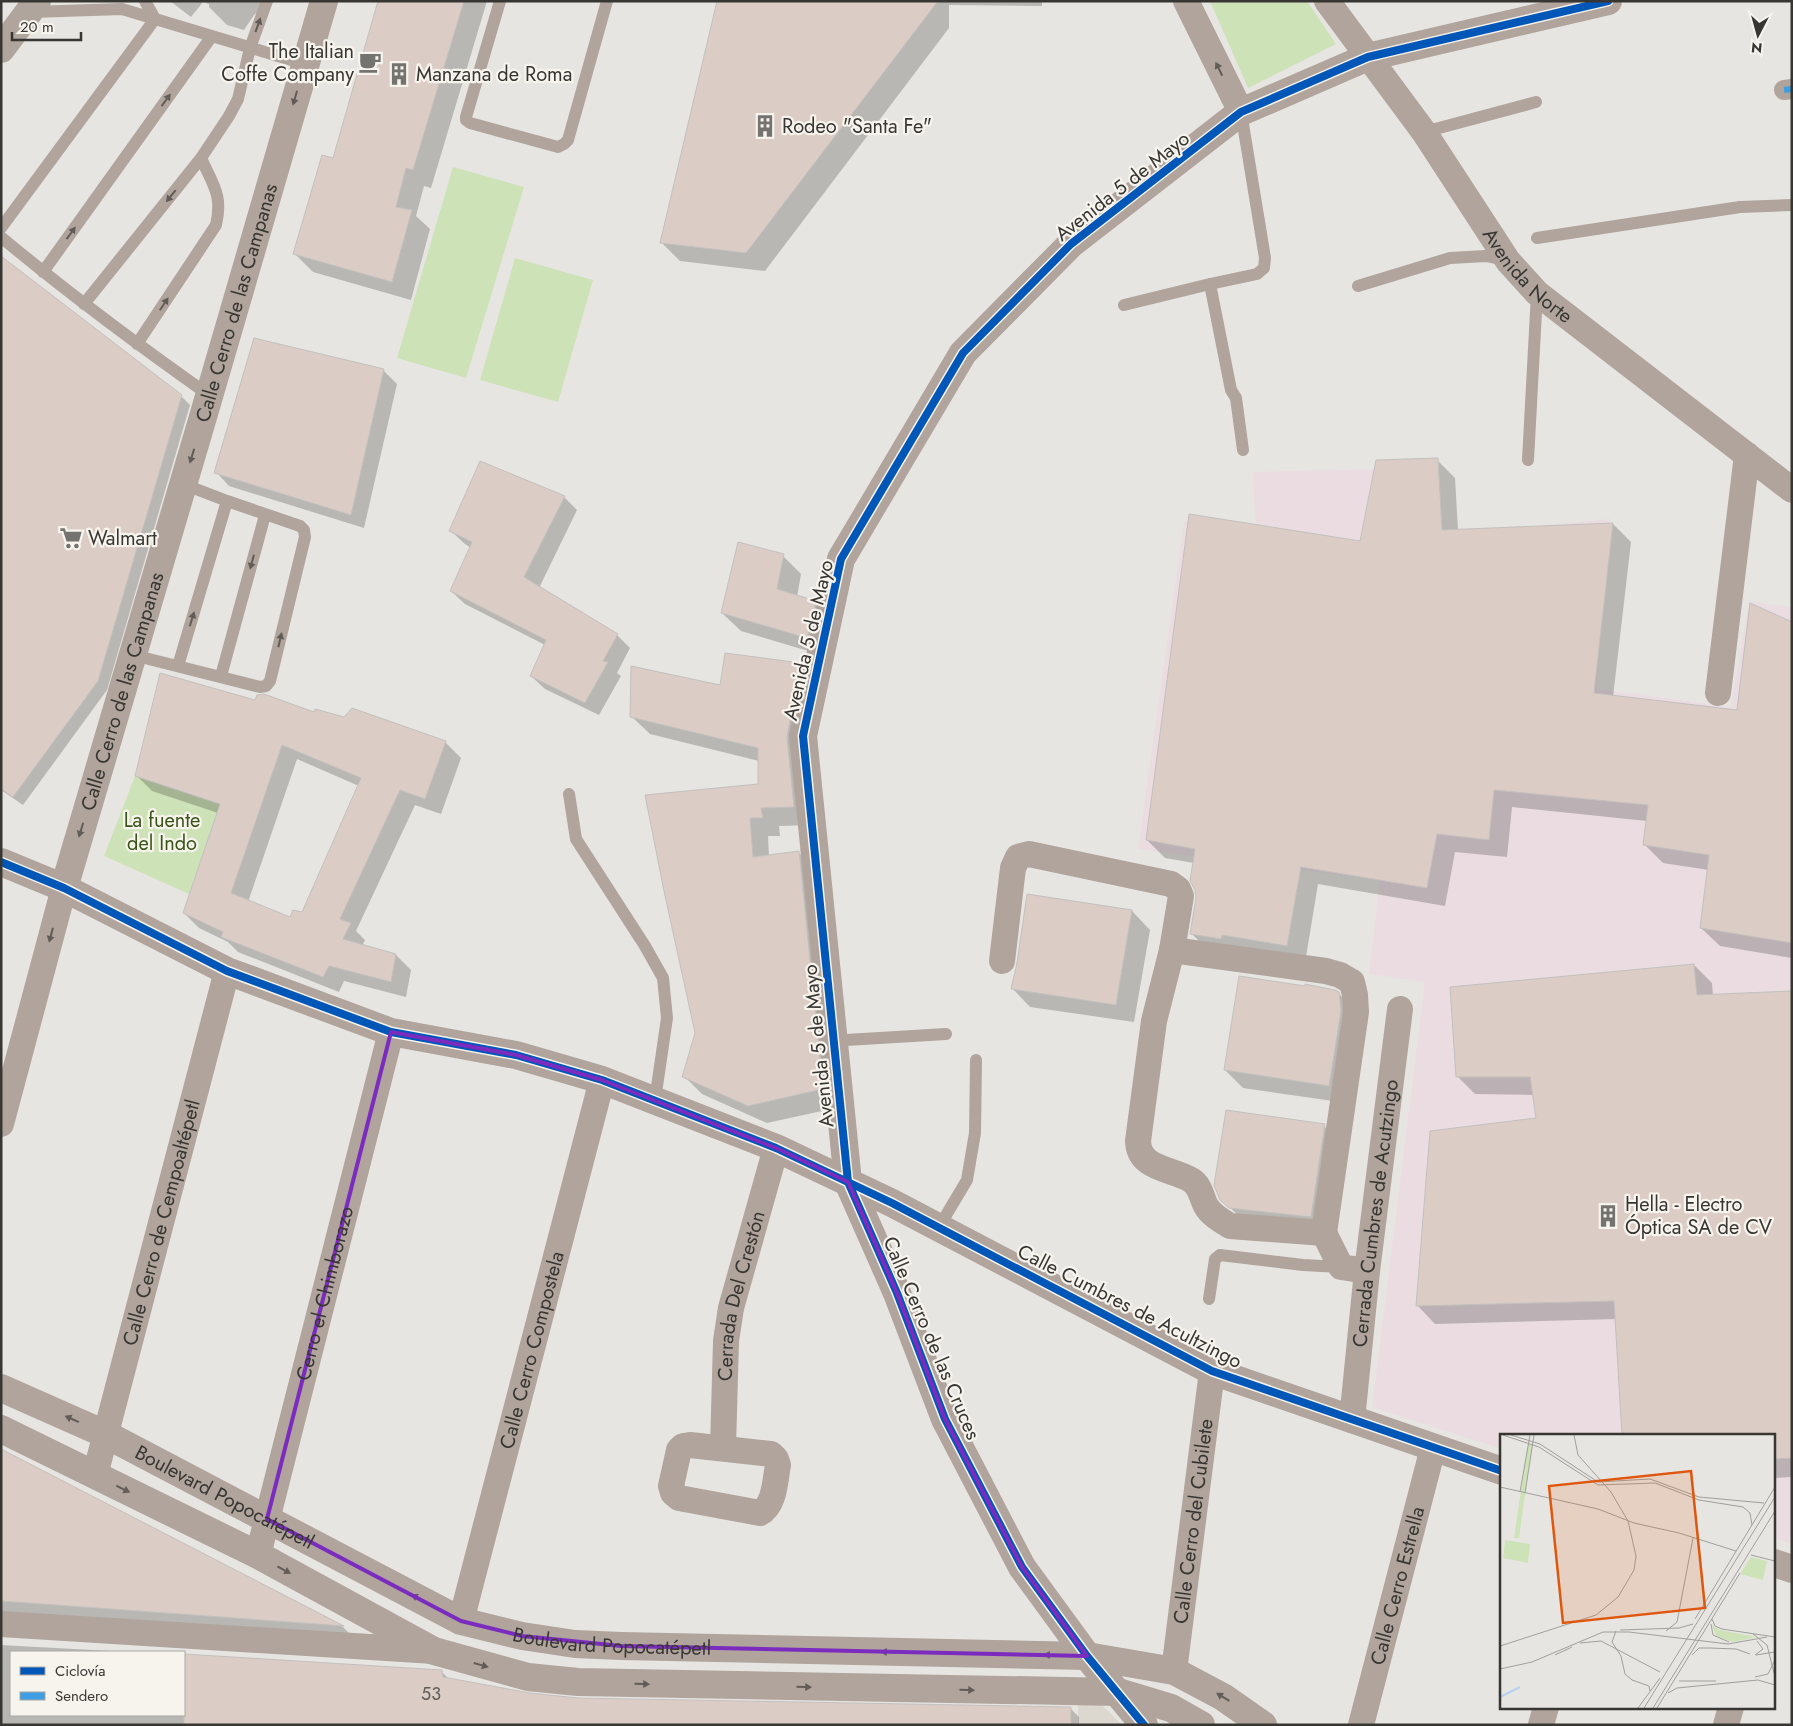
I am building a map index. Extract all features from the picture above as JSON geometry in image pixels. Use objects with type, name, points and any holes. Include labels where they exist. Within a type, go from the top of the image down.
[{"type":"main road","points":[[1,49],[33,7]]},
{"type":"street","name":"Calle Cerro de las Campanas","points":[[1,1124],[64,888],[324,1]]},
{"type":"street","points":[[1186,1],[1241,112]]},
{"type":"street","name":"Avenida Norte","points":[[1327,1],[1424,132],[1508,260],[1537,293],[1792,490]]},
{"type":"street","name":"Avenida 5 de Mayo","points":[[848,1182],[803,736],[841,559],[963,353],[1071,244],[1241,112],[1368,57],[1608,1]]},
{"type":"street","points":[[1718,693],[1747,455]]},
{"type":"street","points":[[1002,961],[1013,868],[1018,857],[1029,854],[1171,884],[1178,889],[1181,896],[1172,950],[1154,1021],[1138,1141],[1141,1155],[1153,1165],[1191,1180],[1199,1187],[1206,1207],[1217,1218],[1230,1226],[1324,1233]]},
{"type":"street","name":"Calle Cumbres de Acultzingo","points":[[1,862],[64,888],[227,971],[391,1032],[516,1055],[602,1080],[776,1148],[939,1227],[1212,1371],[1500,1470]]},
{"type":"street","points":[[1172,950],[1326,971],[1340,975],[1352,982],[1356,1012],[1324,1233],[1341,1266],[1368,1271]]},
{"type":"street","name":"Calle Cerro de Cempoaltépetl","points":[[95,1475],[227,971]]},
{"type":"street","name":"Cerrada Cumbres de Acutzingo","points":[[1352,1420],[1400,1009]]},
{"type":"street","name":"Cerro el Chimborazo","points":[[258,1556],[391,1032]]},
{"type":"street","name":"Calle Cerro Compostela","points":[[461,1621],[602,1080]]},
{"type":"street","name":"Cerrada Del Crestón","points":[[723,1448],[726,1341],[731,1308],[776,1148]]},
{"type":"street","name":"Calle Cerro de las Cruces","points":[[848,1182],[897,1293],[945,1419],[1022,1567],[1087,1656],[1144,1725]]},
{"type":"street","name":"Calle Cerro del Cubilete","points":[[1174,1671],[1212,1371]]},
{"type":"street","name":"Boulevard Popocatépetl","points":[[1,1388],[105,1434],[461,1621],[522,1636],[575,1644],[1087,1656],[1174,1671],[1223,1697],[1263,1725]]},
{"type":"street","name":"Boulevard Popocatépetl","points":[[1,1429],[258,1556],[434,1651]]},
{"type":"street","name":"Calle Cerro Estrella","points":[[1361,1725],[1434,1448]]},
{"type":"street","points":[[1776,1565],[1792,1569]]},
{"type":"street","name":"Boulevard Popocatépetl","points":[[1,1624],[434,1651],[528,1677],[578,1682],[1118,1692],[1171,1708],[1202,1725]]},
{"type":"street","points":[[1541,1725],[1546,1708]]},
{"type":"street","points":[[1726,1725],[1731,1708]]},
{"type":"lane","points":[[145,1],[155,19]]},
{"type":"lane","points":[[84,304],[202,158],[229,116],[238,98],[250,48],[267,1]]},
{"type":"lane","points":[[500,1],[466,120],[470,123],[558,147],[568,140],[607,1]]},
{"type":"lane","points":[[33,7],[120,5],[155,19],[305,64]]},
{"type":"lane","points":[[1,228],[155,19]]},
{"type":"lane","points":[[43,272],[212,36]]},
{"type":"lane","points":[[1424,132],[1536,102]]},
{"type":"lane","points":[[1124,306],[1257,274],[1264,268],[1265,258],[1241,112]]},
{"type":"lane","points":[[137,344],[216,225],[220,211],[219,197],[202,158]]},
{"type":"lane","points":[[1537,238],[1740,207],[1792,205]]},
{"type":"lane","points":[[1,237],[84,304],[209,395]]},
{"type":"lane","points":[[1358,286],[1450,258],[1486,256],[1508,260]]},
{"type":"lane","points":[[1210,284],[1231,390],[1236,398],[1243,450]]},
{"type":"lane","points":[[1528,460],[1537,293]]},
{"type":"lane","points":[[133,655],[260,687],[266,686],[270,681],[304,537],[304,530],[300,526],[183,484]]},
{"type":"lane","points":[[178,666],[227,501]]},
{"type":"lane","points":[[221,676],[265,515]]},
{"type":"lane","points":[[569,794],[576,839],[645,946],[663,978],[667,1018],[655,1100]]},
{"type":"lane","points":[[834,1043],[846,1040],[946,1034]]},
{"type":"lane","points":[[939,1227],[967,1180],[975,1133],[976,1060]]},
{"type":"lane","points":[[1209,1299],[1215,1259],[1220,1255],[1226,1254],[1303,1265],[1341,1266]]},
{"type":"highlighted area","points":[[391,1032],[516,1055],[602,1080],[776,1148],[848,1182],[897,1293],[945,1419],[1022,1567],[1087,1656],[621,1646],[522,1636],[461,1621],[267,1519]]},
{"type":"shaded area","points":[[1434,468],[1436,536],[1610,519],[1597,689],[1731,707],[1749,601],[1792,608],[1792,1544],[1776,1539],[1776,1434],[1500,1434],[1500,1448],[1372,1407],[1425,982],[1369,974],[1380,880],[1138,849],[1184,522],[1256,534],[1253,472]]},
{"type":"shaded area","points":[[1101,1704],[1122,1725],[1078,1725],[1078,1705]]},
{"type":"green space","points":[[1210,1],[1307,1],[1336,44],[1248,88]]},
{"type":"green space","points":[[453,167],[524,187],[466,378],[397,358]]},
{"type":"green space","points":[[515,258],[593,280],[558,402],[480,380]]},
{"type":"green space","name":"La fuente del Indo","points":[[135,776],[221,802],[189,894],[104,856]]},
{"type":"building","points":[[378,1],[464,1],[413,170],[406,168],[396,207],[412,210],[392,282],[293,254],[322,155],[333,158]]},
{"type":"building","name":"Rodeo \"Santa Fe\"","points":[[717,1],[938,1],[746,253],[660,243]]},
{"type":"building","name":"Walmart","points":[[1,256],[182,395],[98,681],[13,797],[1,789]]},
{"type":"building","points":[[254,338],[384,369],[351,515],[214,473]]},
{"type":"building","points":[[1438,458],[1442,530],[1613,523],[1594,693],[1737,710],[1750,603],[1792,622],[1792,943],[1700,928],[1709,855],[1643,845],[1648,805],[1494,790],[1489,840],[1437,834],[1427,888],[1301,867],[1287,946],[1222,935],[1221,939],[1190,934],[1196,898],[1195,890],[1190,881],[1195,849],[1146,840],[1189,514],[1360,541],[1376,460]]},
{"type":"building","points":[[480,461],[565,496],[524,577],[618,634],[603,661],[608,662],[585,703],[530,676],[546,640],[450,591],[472,542],[449,531]]},
{"type":"building","points":[[738,542],[784,554],[777,589],[816,601],[807,638],[721,613]]},
{"type":"building","points":[[725,653],[801,663],[787,737],[794,807],[761,808],[763,818],[750,818],[753,857],[799,851],[823,1089],[748,1106],[682,1077],[695,1033],[645,795],[758,784],[758,748],[630,717],[631,666],[720,685]]},
{"type":"building","points":[[160,673],[255,700],[257,695],[264,694],[314,712],[315,709],[344,717],[352,708],[446,741],[425,799],[400,790],[340,919],[351,923],[343,939],[396,954],[391,982],[329,966],[323,977],[221,937],[223,932],[183,913],[220,804],[135,776]],"holes":[[[282,745],[361,778],[302,912],[293,910],[290,917],[231,893]]]},
{"type":"building","points":[[1027,894],[1132,910],[1116,1005],[1011,989],[1017,963]]},
{"type":"building","name":"Hella - Electro Óptica SA de CV","points":[[1694,964],[1697,995],[1792,991],[1792,1458],[1776,1459],[1776,1434],[1622,1434],[1614,1301],[1416,1306],[1430,1131],[1536,1118],[1530,1077],[1456,1077],[1450,987]]},
{"type":"building","points":[[1239,976],[1305,986],[1305,984],[1339,992],[1341,1011],[1329,1086],[1224,1070]]},
{"type":"building","points":[[1226,1110],[1325,1124],[1311,1217],[1229,1208],[1220,1200],[1214,1185]]},
{"type":"building","points":[[1,1449],[344,1626],[1,1601]]},
{"type":"building","points":[[185,1654],[442,1670],[443,1677],[530,1693],[578,1698],[1071,1707],[1071,1725],[184,1725]]},
{"type":"marked path","points":[[1784,90],[1792,89]]},
{"type":"cycle path","points":[[1144,1725],[1087,1656],[1022,1567],[945,1419],[897,1293],[848,1182],[803,736],[841,559],[963,353],[1071,244],[1241,112],[1368,57],[1608,1]]},
{"type":"cycle path","points":[[1,862],[64,888],[227,971],[391,1032],[516,1055],[602,1080],[776,1148],[892,1203],[1212,1371],[1500,1470]]},
{"type":"place","name":"The Italian Coffe Company","points":[[370,62]]},
{"type":"place","name":"Manzana de Roma","points":[[399,74]]},
{"type":"place","name":"Rodeo \"Santa Fe\"","points":[[765,126]]},
{"type":"place","name":"Walmart","points":[[71,538]]},
{"type":"place","name":"Hella - Electro Óptica SA de CV","points":[[1608,1216]]}]
